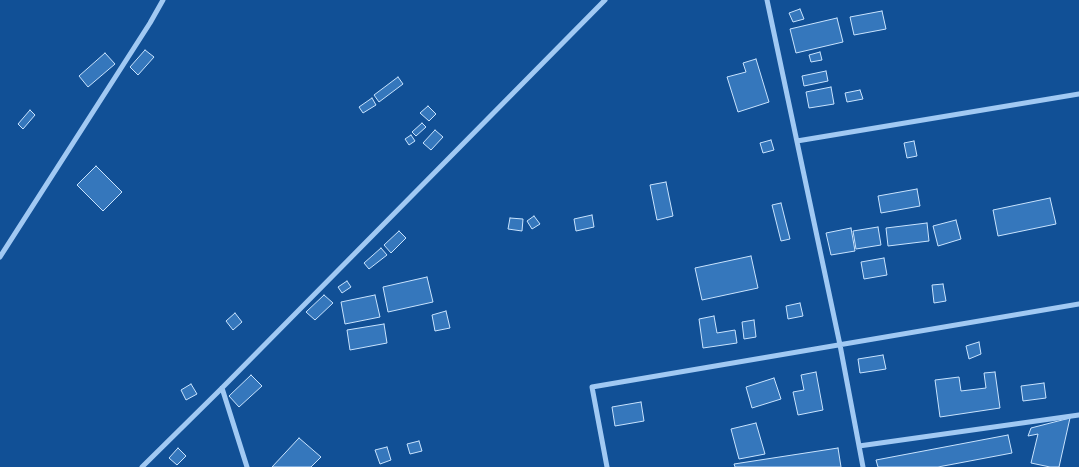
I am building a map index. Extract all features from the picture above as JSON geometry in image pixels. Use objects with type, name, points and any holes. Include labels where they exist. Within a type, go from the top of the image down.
[{"type":"street","points":[[0,257],[163,0]]},
{"type":"street","points":[[142,467],[605,0]]},
{"type":"street","points":[[767,0],[864,467]]},
{"type":"street","points":[[797,140],[1079,94]]},
{"type":"street","points":[[607,467],[592,387],[1079,304]]},
{"type":"street","points":[[222,388],[247,467]]},
{"type":"street","points":[[860,446],[1079,415]]},
{"type":"building","points":[[800,9],[804,19],[793,22],[789,13]]},
{"type":"building","points":[[882,11],[886,29],[854,35],[850,17]]},
{"type":"building","points":[[837,18],[843,42],[796,53],[790,29]]},
{"type":"building","points":[[145,50],[154,57],[138,75],[130,67]]},
{"type":"building","points":[[820,52],[822,60],[811,62],[809,55]]},
{"type":"building","points":[[105,53],[115,64],[88,87],[79,76]]},
{"type":"building","points":[[756,59],[769,102],[738,112],[727,77],[746,72],[743,63]]},
{"type":"building","points":[[826,71],[828,81],[804,86],[802,76]]},
{"type":"building","points":[[398,77],[403,84],[379,102],[374,95]]},
{"type":"building","points":[[831,87],[834,104],[809,108],[806,92]]},
{"type":"building","points":[[860,90],[863,99],[847,102],[845,93]]},
{"type":"building","points":[[372,98],[376,105],[363,113],[359,107]]},
{"type":"building","points":[[428,106],[436,114],[429,121],[420,113]]},
{"type":"building","points":[[30,110],[35,115],[23,129],[18,124]]},
{"type":"building","points":[[422,123],[426,127],[416,136],[412,132]]},
{"type":"building","points":[[435,130],[443,137],[431,150],[423,143]]},
{"type":"building","points":[[411,135],[415,141],[409,145],[405,139]]},
{"type":"building","points":[[771,140],[774,150],[763,153],[760,143]]},
{"type":"building","points":[[914,141],[917,156],[907,158],[904,143]]},
{"type":"building","points":[[96,166],[122,192],[103,211],[77,185]]},
{"type":"building","points":[[666,182],[673,216],[657,220],[650,185]]},
{"type":"building","points":[[917,189],[920,206],[881,213],[878,196]]},
{"type":"building","points":[[1050,198],[1056,224],[998,236],[993,210]]},
{"type":"building","points":[[781,203],[790,239],[781,241],[772,205]]},
{"type":"building","points":[[592,215],[594,227],[576,231],[574,219]]},
{"type":"building","points":[[534,216],[540,224],[532,229],[527,221]]},
{"type":"building","points":[[510,218],[523,219],[522,231],[508,229]]},
{"type":"building","points":[[956,220],[961,239],[938,246],[933,226]]},
{"type":"building","points":[[927,223],[929,241],[888,246],[886,228]]},
{"type":"building","points":[[878,227],[881,245],[856,249],[853,231]]},
{"type":"building","points":[[851,228],[855,251],[831,255],[826,233]]},
{"type":"building","points":[[399,231],[406,238],[391,253],[384,245]]},
{"type":"building","points":[[381,248],[387,255],[369,269],[364,263]]},
{"type":"building","points":[[751,256],[758,288],[702,300],[695,268]]},
{"type":"building","points":[[884,258],[887,275],[864,279],[861,262]]},
{"type":"building","points":[[427,277],[433,302],[388,312],[383,287]]},
{"type":"building","points":[[347,281],[351,287],[342,293],[338,287]]},
{"type":"building","points":[[943,284],[946,301],[934,303],[932,285]]},
{"type":"building","points":[[324,295],[333,303],[315,320],[306,312]]},
{"type":"building","points":[[375,295],[380,317],[345,324],[341,302]]},
{"type":"building","points":[[800,303],[803,316],[788,319],[786,306]]},
{"type":"building","points":[[446,311],[450,328],[435,331],[432,315]]},
{"type":"building","points":[[235,313],[242,322],[233,330],[226,321]]},
{"type":"building","points":[[714,316],[717,333],[735,330],[737,343],[703,348],[699,319]]},
{"type":"building","points":[[754,320],[756,337],[744,339],[742,322]]},
{"type":"building","points":[[384,324],[387,343],[350,350],[347,330]]},
{"type":"building","points":[[979,342],[981,354],[969,359],[966,346]]},
{"type":"building","points":[[883,355],[886,369],[860,373],[858,359]]},
{"type":"building","points":[[816,372],[823,410],[798,415],[793,392],[804,390],[801,375]]},
{"type":"building","points":[[995,372],[1000,408],[940,417],[935,380],[959,377],[961,391],[986,388],[984,373]]},
{"type":"building","points":[[251,375],[262,386],[239,407],[229,396]]},
{"type":"building","points":[[774,378],[781,399],[752,408],[746,387]]},
{"type":"building","points":[[1044,383],[1046,398],[1023,401],[1021,386]]},
{"type":"building","points":[[191,384],[197,394],[186,400],[181,390]]},
{"type":"building","points":[[641,402],[644,421],[615,426],[612,407]]},
{"type":"building","points":[[1070,418],[1059,467],[1031,463],[1038,434],[1028,436],[1031,428]]},
{"type":"building","points":[[756,423],[765,454],[739,459],[731,429]]},
{"type":"building","points":[[1008,435],[1012,453],[938,467],[878,467],[876,460]]},
{"type":"building","points":[[299,438],[321,457],[311,467],[272,467]]},
{"type":"building","points":[[419,441],[422,451],[410,454],[407,444]]},
{"type":"building","points":[[387,447],[391,460],[380,464],[375,450]]},
{"type":"building","points":[[178,448],[186,456],[177,465],[169,458]]},
{"type":"building","points":[[838,448],[841,467],[735,467],[734,464]]}]
